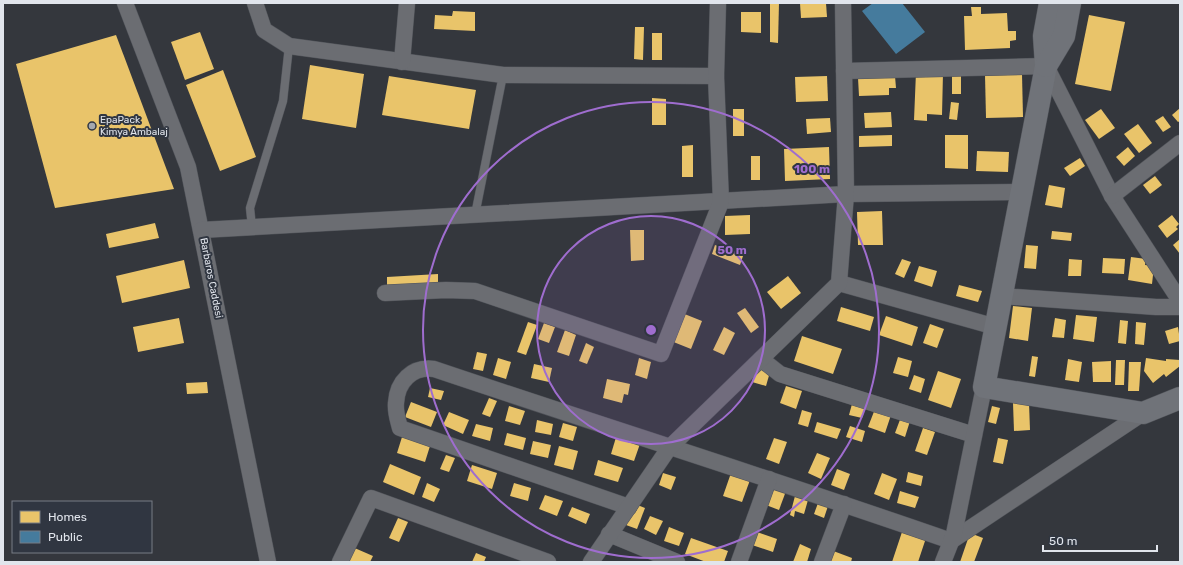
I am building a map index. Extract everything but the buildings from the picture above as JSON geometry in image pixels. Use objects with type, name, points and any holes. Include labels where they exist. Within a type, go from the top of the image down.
[{"type":"street","name":"Barbaros Caddesi","points":[[125,3],[188,167],[268,562]]},
{"type":"street","points":[[255,3],[264,30],[289,46],[503,75],[716,76]]},
{"type":"street","points":[[402,62],[407,3]]},
{"type":"street","points":[[385,293],[446,290],[475,291],[661,354],[721,202],[716,76],[718,3]]},
{"type":"street","points":[[590,562],[669,448],[839,282],[846,194],[843,3]]},
{"type":"street","points":[[943,562],[954,534],[996,327],[1046,66],[1044,36],[1050,3]]},
{"type":"street","points":[[1046,66],[1064,36],[1070,3]]},
{"type":"street","points":[[844,71],[1046,66]]},
{"type":"street","points":[[1046,66],[1112,196],[1180,301]]},
{"type":"street","points":[[1112,196],[1180,144]]},
{"type":"street","points":[[201,230],[846,194],[1021,192]]},
{"type":"street","points":[[839,282],[996,327]]},
{"type":"street","points":[[1001,296],[1156,307],[1180,307]]},
{"type":"street","points":[[761,359],[780,374],[974,435]]},
{"type":"street","points":[[629,507],[400,428],[396,411],[396,402],[400,386],[410,374],[416,370],[428,368],[434,369],[669,448],[844,504],[951,541]]},
{"type":"street","points":[[984,388],[1144,413]]},
{"type":"street","points":[[951,541],[1144,413],[1180,398]]},
{"type":"street","points":[[739,562],[768,479]]},
{"type":"street","points":[[340,562],[371,498],[548,562]]},
{"type":"street","points":[[822,562],[844,504]]},
{"type":"street","points":[[609,534],[677,562]]},
{"type":"lane","points":[[252,228],[250,208],[283,101],[289,46]]},
{"type":"lane","points":[[475,215],[503,75]]},
{"type":"place","name":"EpaPack Kimya Ambalaj","points":[[92,126]]}]
